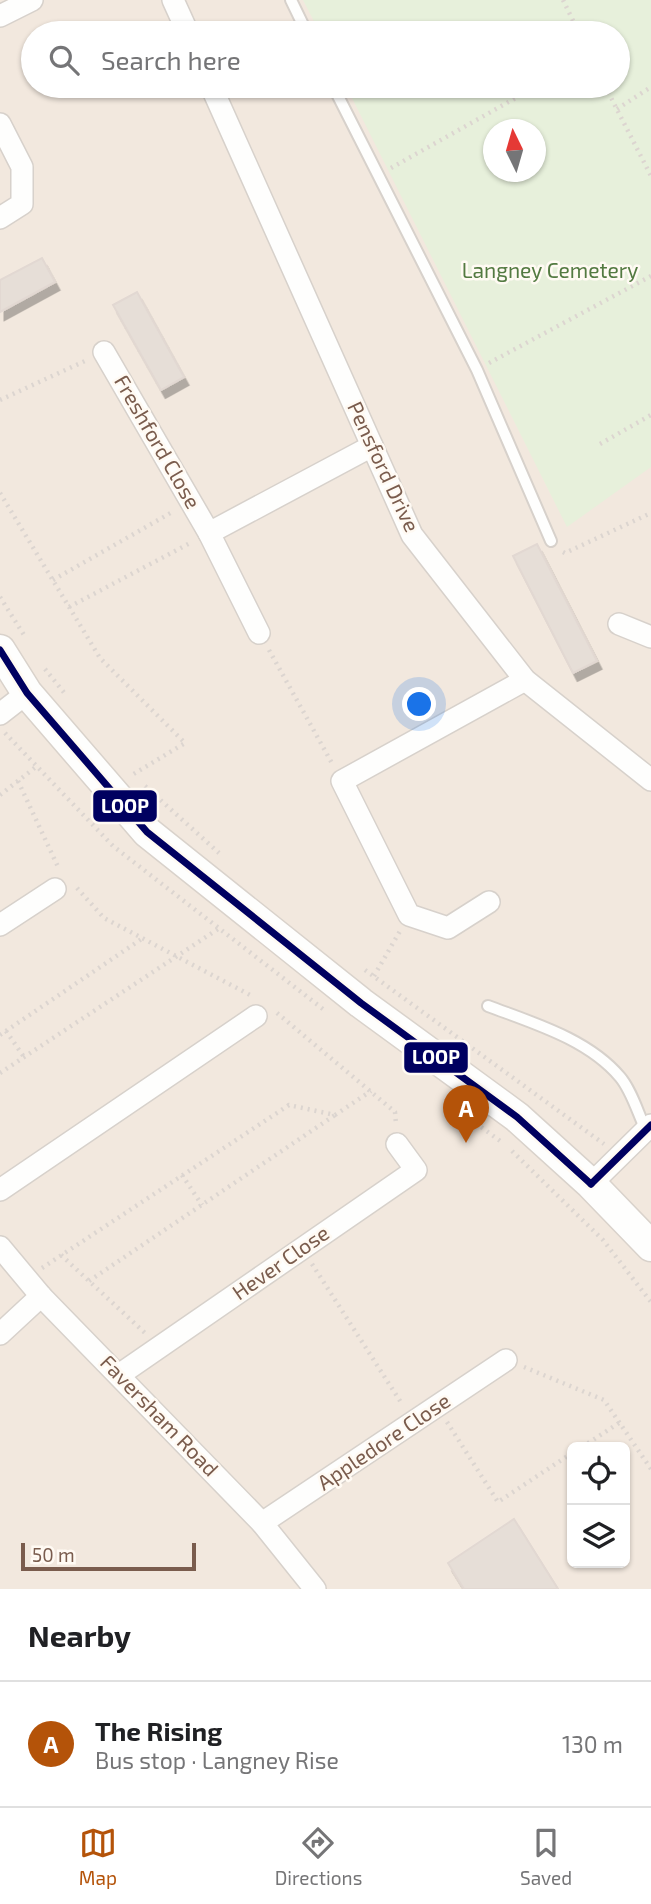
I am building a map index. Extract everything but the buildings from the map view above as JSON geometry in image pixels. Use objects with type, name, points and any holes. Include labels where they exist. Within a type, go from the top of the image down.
[{"type":"main road","points":[[13,644],[27,692],[147,832],[361,1003],[517,1116],[591,1184],[651,1246]]},
{"type":"street","points":[[0,16],[32,0]]},
{"type":"street","points":[[173,0],[183,21]]},
{"type":"street","name":"Pensford Drive","points":[[216,98],[412,535],[524,680],[651,780]]},
{"type":"street","points":[[0,124],[22,167],[22,204],[0,218]]},
{"type":"street","name":"Freshford Close","points":[[104,352],[209,533],[259,633]]},
{"type":"street","name":"Freshford Close","points":[[209,533],[372,446]]},
{"type":"street","points":[[619,624],[651,637]]},
{"type":"street","points":[[489,902],[448,928],[409,915],[342,781],[524,680]]},
{"type":"street","points":[[0,714],[27,692]]},
{"type":"street","points":[[0,925],[63,881]]},
{"type":"street","points":[[0,1190],[262,1008]]},
{"type":"street","points":[[591,1184],[648,1128]]},
{"type":"street","name":"Hever Close","points":[[119,1375],[416,1170],[397,1144]]},
{"type":"street","name":"Faversham Road","points":[[0,1247],[41,1296],[262,1523],[315,1589]]},
{"type":"street","points":[[0,1334],[41,1296]]},
{"type":"street","name":"Appledore Close","points":[[262,1523],[506,1360]]},
{"type":"lane","points":[[291,0],[301,21]]},
{"type":"lane","points":[[339,98],[477,370],[551,541]]},
{"type":"lane","points":[[488,1006],[538,1025],[603,1061],[621,1079],[648,1128]]},
{"type":"path","points":[[563,0],[573,21]]},
{"type":"path","points":[[617,109],[651,87]]},
{"type":"path","points":[[378,175],[516,98]]},
{"type":"path","points":[[611,98],[651,176]]},
{"type":"path","points":[[477,370],[651,276]]},
{"type":"path","points":[[0,400],[104,352]]},
{"type":"path","points":[[600,444],[651,415]]},
{"type":"path","points":[[0,493],[100,658],[185,743],[132,775],[223,857]]},
{"type":"path","points":[[53,580],[191,502]]},
{"type":"path","points":[[551,541],[565,553],[651,513]]},
{"type":"path","points":[[69,607],[209,533]]},
{"type":"path","points":[[0,597],[13,644]]},
{"type":"path","points":[[259,633],[342,781]]},
{"type":"path","points":[[39,658],[71,700]]},
{"type":"path","points":[[0,795],[37,766]]},
{"type":"path","points":[[18,781],[60,869],[63,881],[104,918],[177,957],[262,1008],[371,1091],[395,1112],[397,1144]]},
{"type":"path","points":[[374,976],[409,915]]},
{"type":"path","points":[[0,1073],[218,929]]},
{"type":"path","points":[[0,1035],[143,938]]},
{"type":"path","points":[[363,968],[620,1156]]},
{"type":"path","points":[[6,1031],[24,1057]]},
{"type":"path","points":[[89,1281],[371,1091]]},
{"type":"path","points":[[26,1278],[289,1105],[335,1115]]},
{"type":"path","points":[[182,1175],[202,1205]]},
{"type":"path","points":[[302,1249],[414,1422]]},
{"type":"path","points":[[61,1255],[160,1347]]},
{"type":"path","points":[[506,1360],[604,1400],[651,1469]]},
{"type":"path","points":[[438,1406],[498,1502],[567,1456]]},
{"type":"path","points":[[590,1442],[619,1423]]},
{"type":"shaded area","points":[[0,0],[651,0],[651,1589],[0,1589]]},
{"type":"green space","name":"Langney Cemetery","points":[[303,0],[651,0],[651,467],[567,527],[352,98],[630,98],[630,21],[314,21]]},
{"type":"transit line","name":"LOOP","points":[[0,650],[27,693],[147,832],[361,1003],[517,1117],[591,1184]]},
{"type":"transit line","name":"LOOP","points":[[591,1184],[651,1125]]},
{"type":"place","name":"The Rising","points":[[466,1143]]}]
